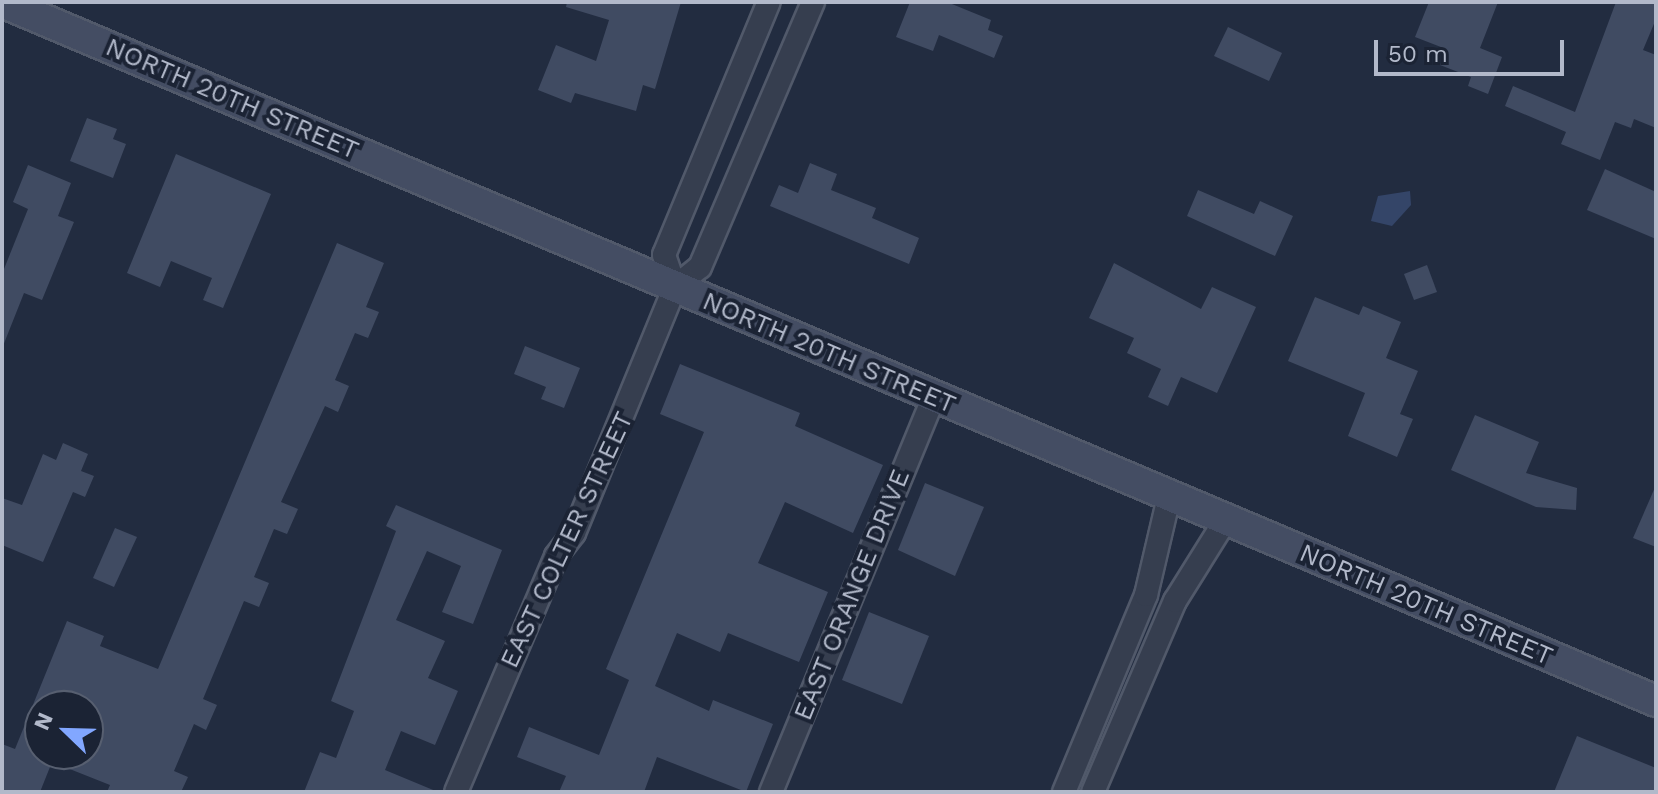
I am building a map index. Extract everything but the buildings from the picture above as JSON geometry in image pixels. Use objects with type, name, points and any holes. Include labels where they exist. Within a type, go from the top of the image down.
[{"type":"street","name":"NORTH 20TH STREET","points":[[2,2],[1656,701]]},
{"type":"street","points":[[675,287],[664,255],[769,2]]},
{"type":"street","name":"EAST COLTER STREET","points":[[456,792],[556,556],[574,533],[675,287],[700,267],[813,2]]},
{"type":"street","name":"EAST ORANGE DRIVE","points":[[771,792],[933,398]]},
{"type":"street","points":[[1064,792],[1146,595],[1169,497]]},
{"type":"street","points":[[1093,792],[1175,601],[1225,521]]},
{"type":"water","points":[[1410,191],[1411,205],[1392,226],[1371,221],[1378,196]]}]
